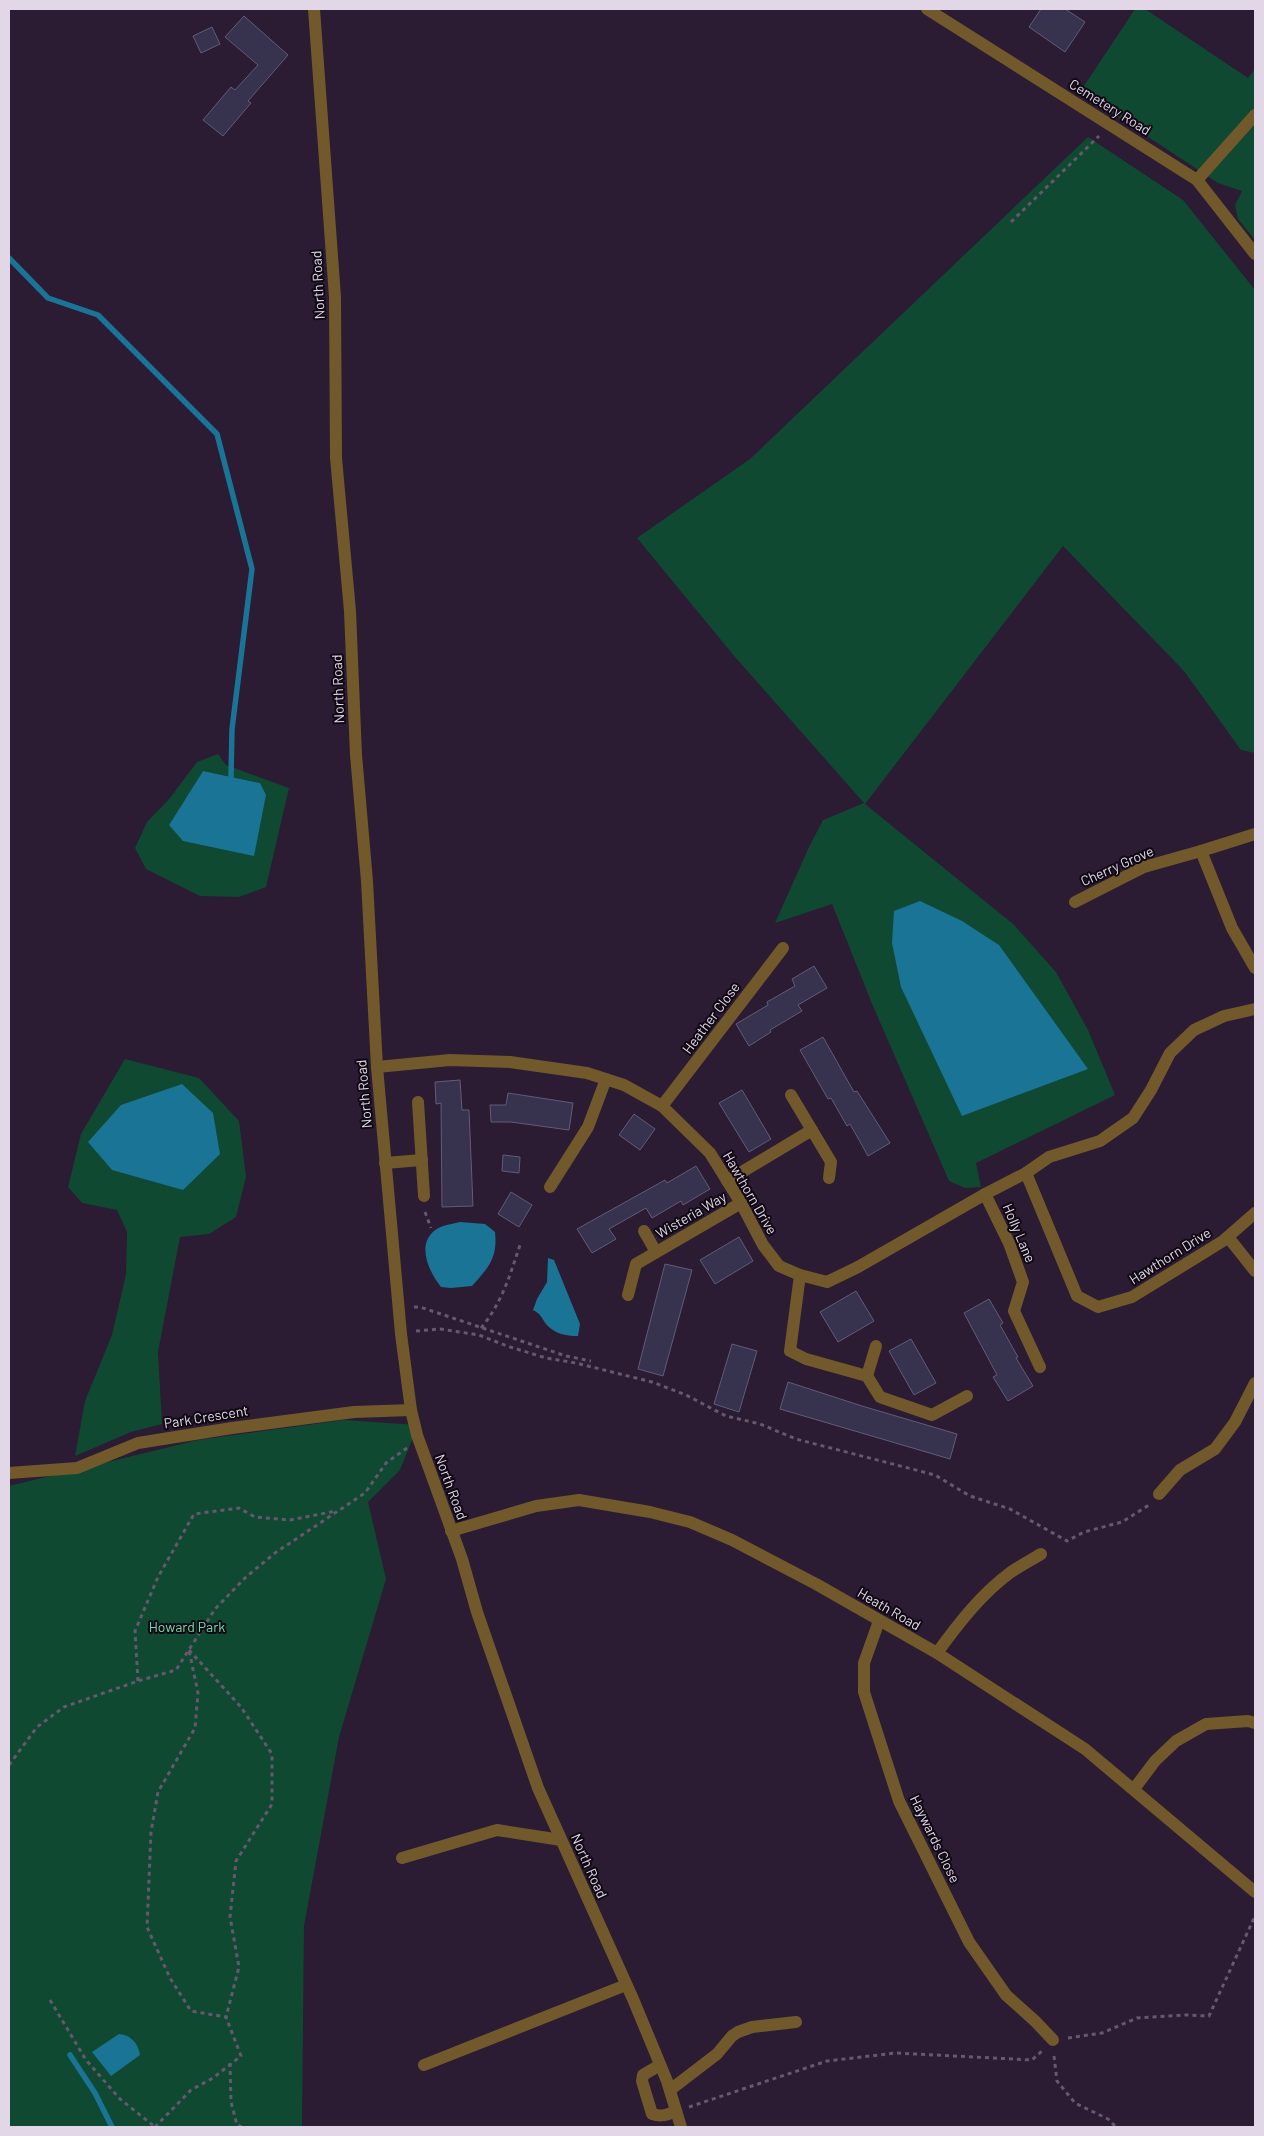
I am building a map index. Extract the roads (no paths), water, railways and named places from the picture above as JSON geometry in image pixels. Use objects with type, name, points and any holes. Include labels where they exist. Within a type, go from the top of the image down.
[{"type":"street","name":"North Road","points":[[314,9],[335,297],[336,458],[350,611],[356,754],[367,881],[377,1067],[398,1306],[412,1410],[417,1435],[462,1559],[477,1612],[538,1788],[660,2065],[681,2127]]},
{"type":"street","name":"Cemetery Road","points":[[927,9],[1197,180],[1255,254]]},
{"type":"street","points":[[1197,180],[1255,115]]},
{"type":"street","name":"Cherry Grove","points":[[1075,902],[1144,868],[1255,834]]},
{"type":"street","points":[[1201,850],[1232,928],[1255,968]]},
{"type":"street","name":"Heather Close","points":[[662,1106],[783,948]]},
{"type":"street","name":"Hawthorn Drive","points":[[377,1067],[450,1060],[501,1062],[588,1073],[624,1085],[662,1106],[710,1153],[741,1203],[762,1245],[779,1266],[800,1275],[827,1282],[858,1267],[985,1194],[1026,1173],[1049,1157],[1100,1141],[1133,1118],[1151,1090],[1170,1053],[1194,1030],[1224,1016],[1255,1009]]},
{"type":"street","points":[[550,1187],[588,1127],[606,1079]]},
{"type":"street","points":[[791,1095],[831,1162],[829,1178]]},
{"type":"street","points":[[418,1102],[424,1196]]},
{"type":"street","points":[[727,1181],[812,1130]]},
{"type":"street","points":[[385,1163],[422,1160]]},
{"type":"street","name":"Hawthorn Drive","points":[[1026,1173],[1077,1296],[1098,1307],[1132,1296],[1228,1237],[1255,1213]]},
{"type":"street","name":"Holly Lane","points":[[985,1194],[1009,1243],[1023,1282],[1014,1311],[1040,1367]]},
{"type":"street","name":"Wisteria Way","points":[[628,1295],[636,1264],[741,1203]]},
{"type":"street","name":"Wisteria Way","points":[[644,1231],[656,1252]]},
{"type":"street","points":[[1228,1237],[1255,1271]]},
{"type":"street","points":[[800,1275],[790,1351],[806,1358],[867,1376],[880,1397],[932,1415],[967,1396]]},
{"type":"street","points":[[867,1376],[876,1346]]},
{"type":"street","points":[[1160,1494],[1180,1470],[1215,1449],[1235,1422],[1255,1382]]},
{"type":"street","name":"Park Crescent","points":[[9,1473],[77,1468],[138,1443],[232,1428],[354,1412],[412,1410]]},
{"type":"street","name":"Heath Road","points":[[451,1531],[536,1506],[579,1500],[650,1512],[690,1522],[732,1540],[816,1584],[937,1653],[1085,1749],[1255,1892]]},
{"type":"street","points":[[937,1653],[959,1623],[996,1585],[1012,1572],[1041,1554]]},
{"type":"street","name":"Haywards Close","points":[[879,1621],[864,1663],[864,1692],[899,1802],[969,1942],[1006,1995],[1053,2040]]},
{"type":"street","points":[[1134,1789],[1155,1761],[1176,1741],[1206,1724],[1255,1722]]},
{"type":"street","points":[[402,1858],[497,1830],[561,1840]]},
{"type":"street","points":[[424,2065],[626,1985]]},
{"type":"street","points":[[670,2090],[717,2054],[732,2036],[738,2032],[752,2027],[796,2022]]},
{"type":"street","points":[[660,2065],[642,2075],[652,2114],[658,2116],[676,2111]]},
{"type":"water","points":[[203,771],[260,783],[266,795],[254,856],[183,841],[169,825]]},
{"type":"water","points":[[920,901],[962,921],[999,945],[1088,1069],[962,1116],[901,987],[892,943],[894,911]]},
{"type":"water","points":[[182,1084],[213,1113],[220,1154],[183,1190],[112,1170],[88,1142],[121,1105]]},
{"type":"water","points":[[460,1222],[485,1224],[495,1232],[496,1241],[493,1256],[487,1268],[472,1286],[441,1287],[429,1267],[425,1252],[426,1244],[429,1237],[437,1229]]},
{"type":"water","points":[[548,1258],[554,1260],[580,1324],[578,1336],[565,1335],[553,1330],[533,1310],[547,1282]]},
{"type":"water","points":[[119,2034],[133,2040],[138,2047],[140,2055],[111,2076],[92,2052]]},
{"type":"waterway","points":[[9,258],[48,298],[98,315],[217,434],[252,569],[232,729],[231,777]]},
{"type":"waterway","points":[[70,2055],[95,2093],[112,2127]]},
{"type":"park label","name":"Howard Park","points":[[187,1627]]}]
